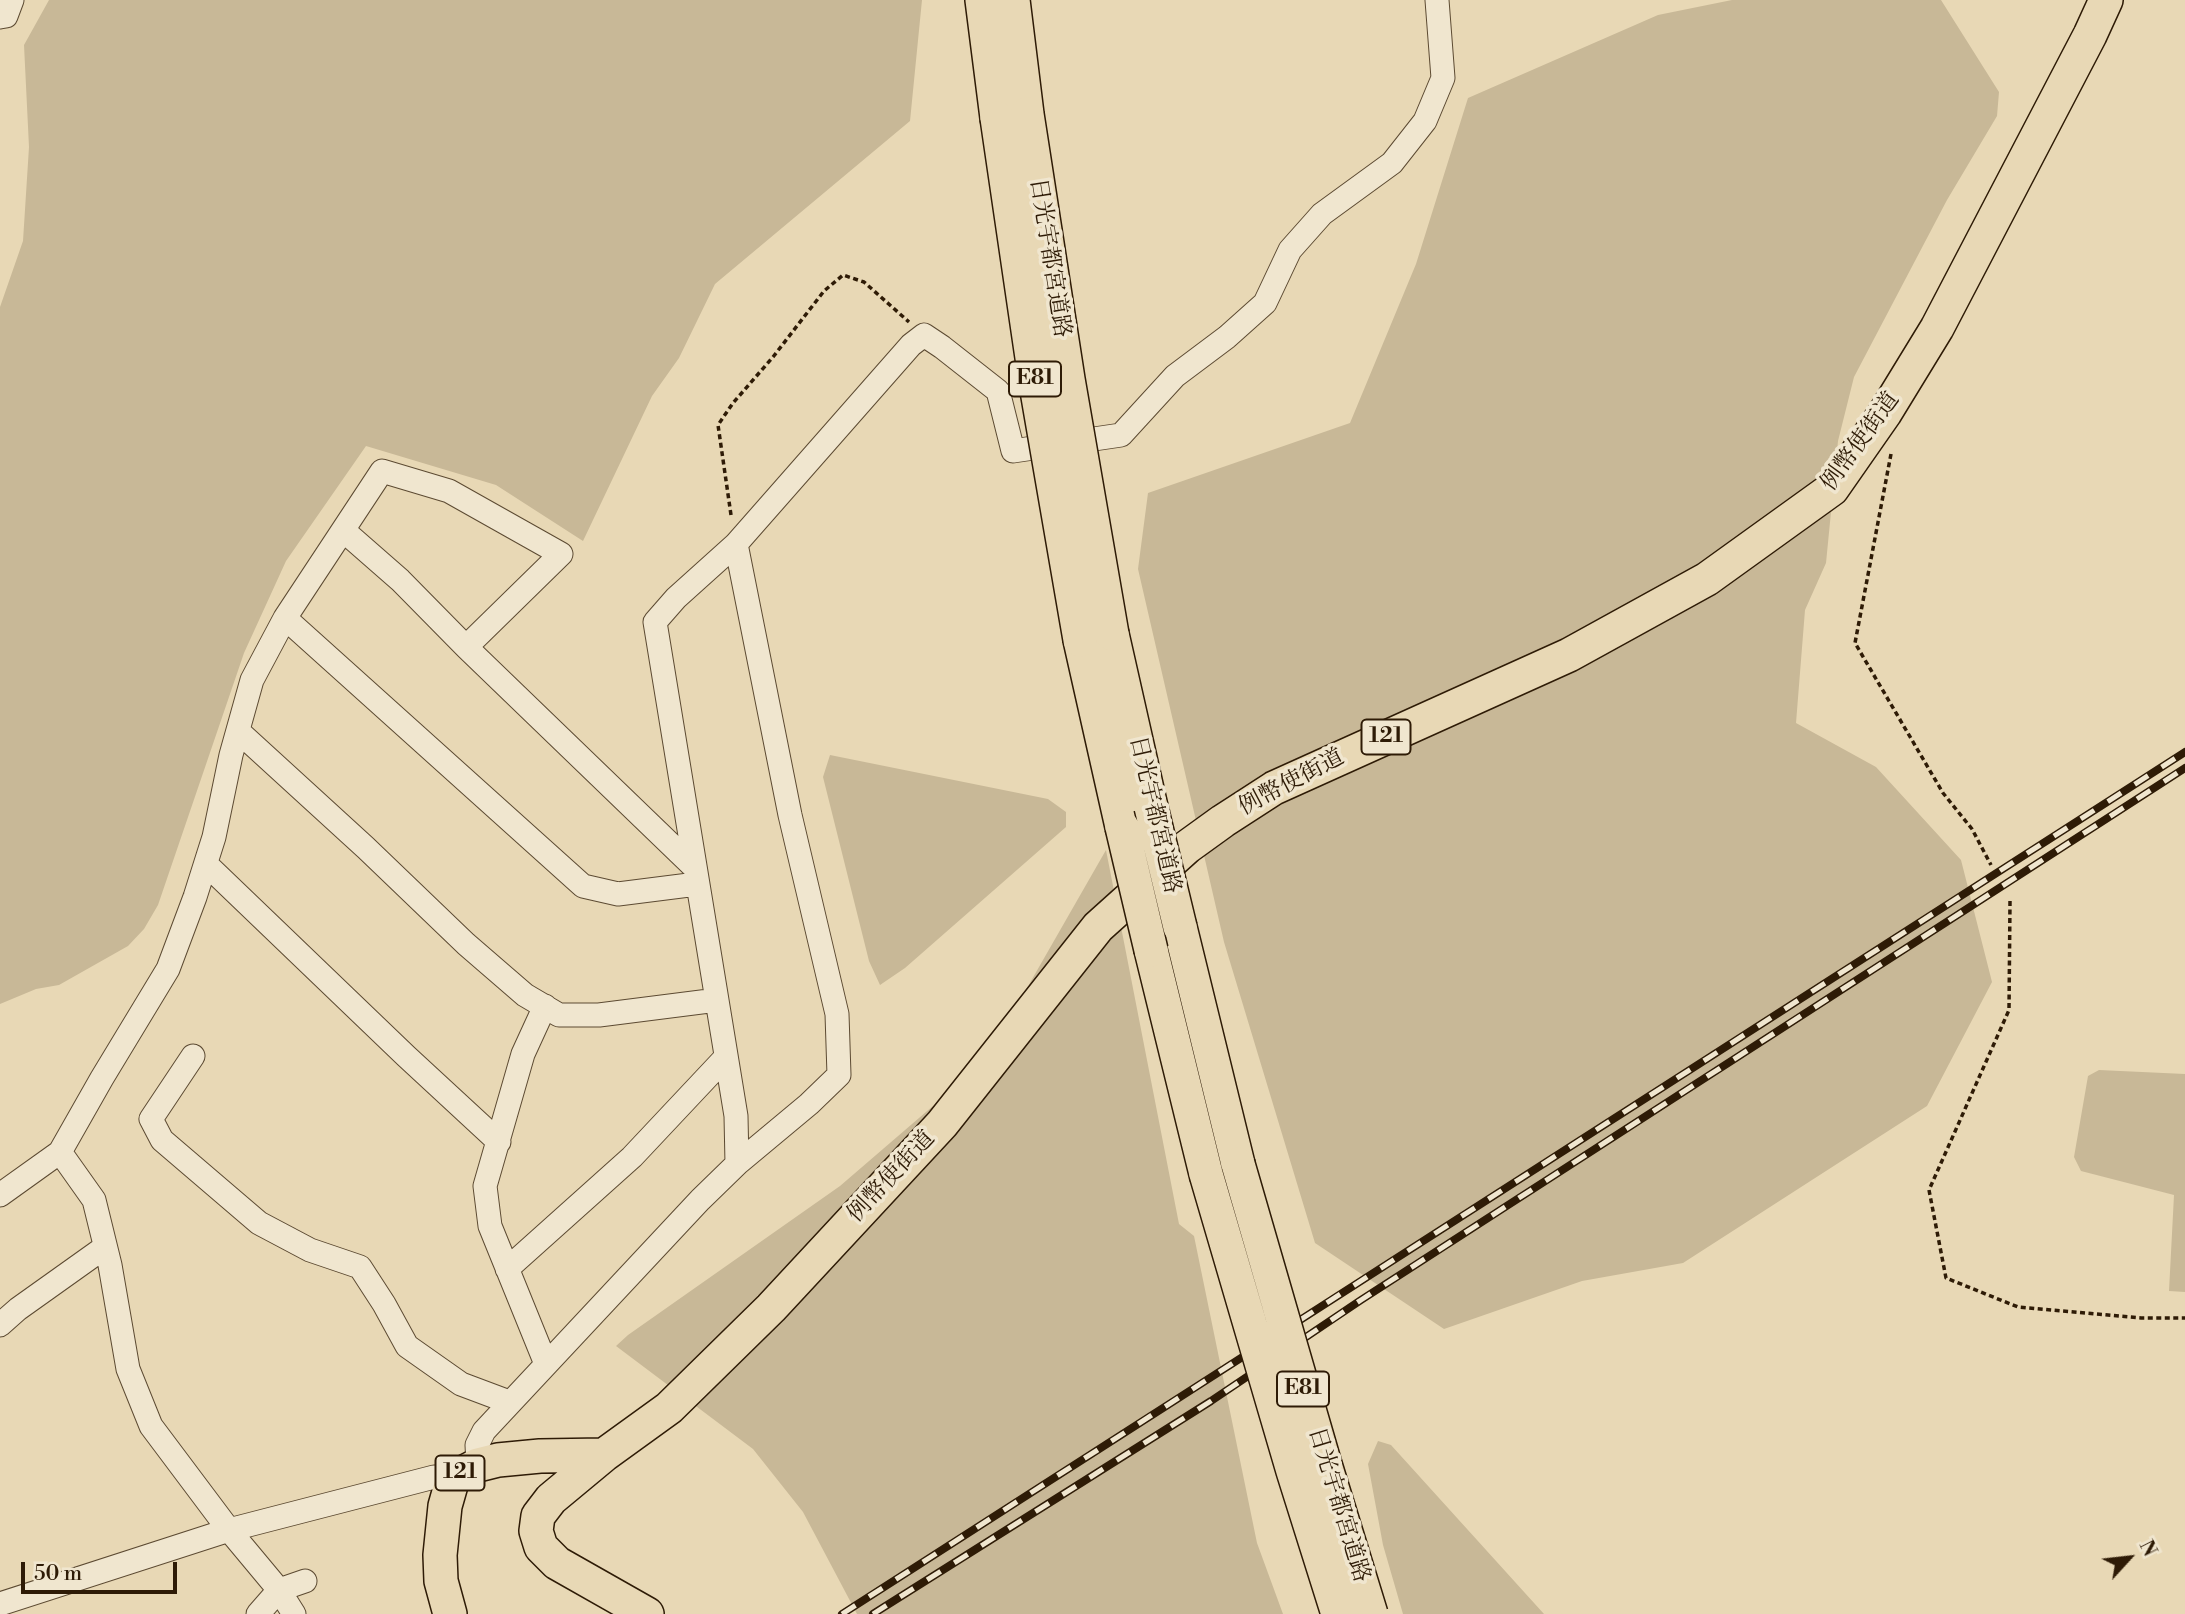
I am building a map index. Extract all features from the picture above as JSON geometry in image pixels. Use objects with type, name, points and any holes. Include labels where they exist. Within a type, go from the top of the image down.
[{"type":"highway","name":"日光宇都宮道路","points":[[982,0],[1012,116],[1068,379],[1112,634],[1151,807],[1238,1164],[1312,1422],[1371,1614]]},
{"type":"highway","name":"日光宇都宮道路","points":[[1013,0],[1012,116],[1036,385],[1080,639],[1122,827],[1206,1174],[1338,1614]]},
{"type":"highway","name":"例幣使街道","points":[[647,1614],[557,1563],[541,1547],[536,1531],[538,1516],[551,1499],[604,1455],[669,1408],[771,1308],[942,1124],[1097,928],[1188,847],[1275,788],[1569,655],[1707,579],[1832,489],[1885,413],[1937,328],[2106,0]]},
{"type":"highway","name":"121","points":[[450,1614],[441,1581],[440,1555],[445,1506],[465,1471],[498,1460],[540,1455],[604,1455]]},
{"type":"street","points":[[737,1164],[736,1116],[654,622],[676,598],[736,544],[911,345],[924,335],[998,391],[1013,451],[1121,436],[1175,376],[1227,337],[1265,303],[1290,250],[1322,214],[1392,163],[1425,121],[1443,78],[1437,0]]},
{"type":"street","points":[[0,1195],[60,1152],[168,969],[214,837],[252,680],[285,618],[382,471],[449,491],[561,554],[466,647]]},
{"type":"street","points":[[344,531],[400,580],[695,875]]},
{"type":"street","points":[[0,1604],[229,1530],[465,1471],[484,1431],[509,1402],[700,1200],[839,1075],[836,1014],[790,815],[736,544]]},
{"type":"street","points":[[285,618],[583,886],[618,894],[695,875]]},
{"type":"street","points":[[238,731],[466,944],[525,995],[559,1015],[599,1015],[717,1000]]},
{"type":"street","points":[[206,864],[499,1142]]},
{"type":"street","points":[[545,1006],[523,1054],[485,1186],[491,1226],[546,1364]]},
{"type":"street","points":[[193,1056],[151,1119],[162,1140],[260,1223],[310,1250],[360,1267],[407,1346],[461,1384],[509,1402]]},
{"type":"street","points":[[507,1269],[632,1157],[726,1057]]},
{"type":"street","points":[[60,1152],[94,1200],[106,1247],[128,1369],[151,1426],[295,1614]]},
{"type":"street","points":[[0,1325],[106,1247]]},
{"type":"street","points":[[258,1614],[279,1590],[305,1581]]},
{"type":"path","points":[[736,544],[718,425],[824,291],[843,275],[864,282],[924,335]]},
{"type":"path","points":[[1891,454],[1856,643],[1943,793],[1972,829],[1991,865]]},
{"type":"path","points":[[2010,901],[2009,1010],[1929,1190],[1946,1278],[2018,1307],[2141,1318],[2185,1318]]},
{"type":"shaded area","points":[[49,0],[922,0],[910,121],[715,284],[679,358],[652,396],[583,541],[496,485],[366,446],[286,561],[244,653],[158,905],[144,929],[128,946],[59,985],[36,989],[0,1004],[0,307],[23,241],[29,147],[24,45]]},
{"type":"shaded area","points":[[1732,0],[1941,0],[1999,92],[1997,116],[1947,200],[1854,377],[1838,441],[1826,563],[1805,610],[1796,723],[1876,767],[1961,860],[1992,982],[1927,1106],[1683,1263],[1582,1281],[1444,1329],[1315,1243],[1224,942],[1138,569],[1148,493],[1350,423],[1416,264],[1468,98],[1658,15]]},
{"type":"shaded area","points":[[830,755],[1048,799],[1066,812],[1066,827],[905,968],[880,985],[869,961],[823,777]]},
{"type":"shaded area","points":[[1106,850],[1179,1224],[1194,1236],[1257,1543],[1283,1614],[857,1614],[803,1512],[753,1449],[616,1346],[840,1186],[955,1087],[968,1091]]},
{"type":"shaded area","points":[[2099,1070],[2185,1074],[2185,1292],[2169,1291],[2174,1195],[2081,1171],[2074,1157],[2088,1076]]},
{"type":"shaded area","points":[[1378,1441],[1391,1445],[1544,1614],[1403,1614],[1383,1545],[1368,1464]]},
{"type":"railway","points":[[842,1614],[2185,752]]},
{"type":"railway","points":[[873,1614],[1211,1401],[1361,1300],[2185,768]]}]
